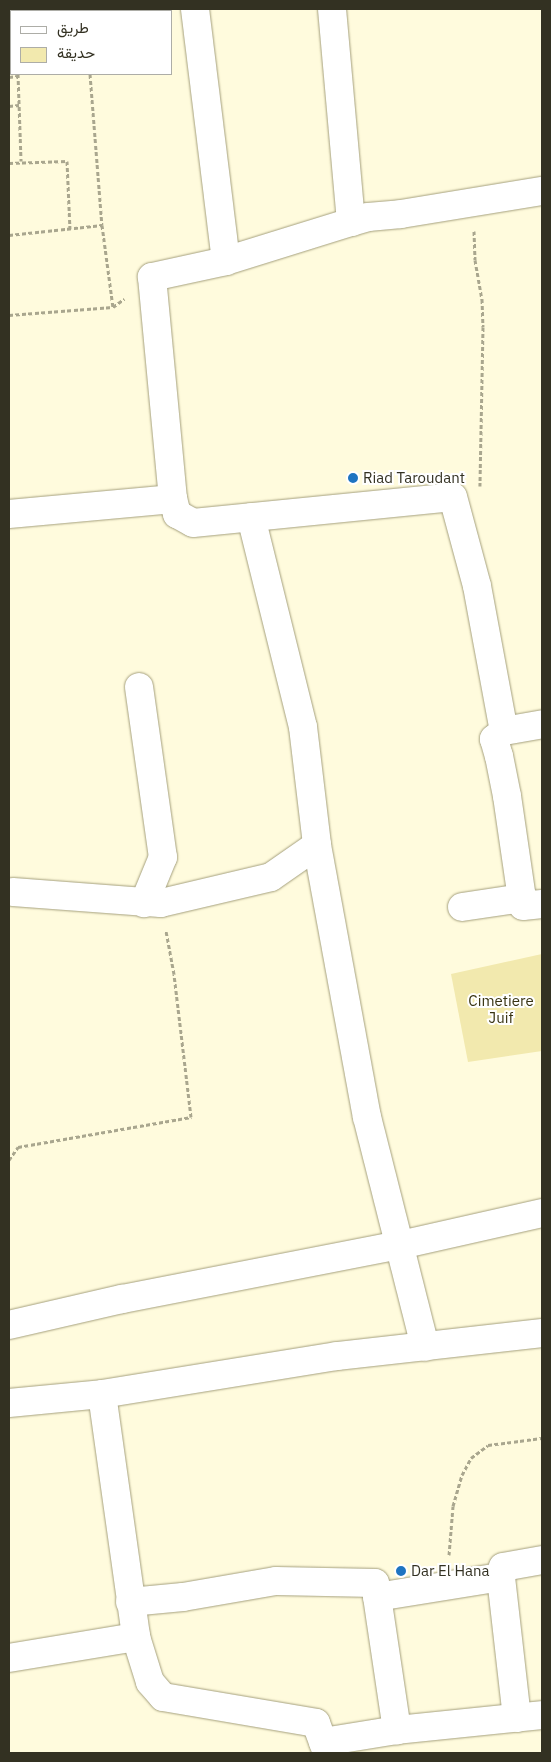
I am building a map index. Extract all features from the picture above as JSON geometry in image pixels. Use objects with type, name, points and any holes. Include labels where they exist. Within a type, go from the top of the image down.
[{"type":"street","points":[[195,9],[226,261]]},
{"type":"street","points":[[332,9],[350,222]]},
{"type":"street","points":[[504,731],[477,586],[453,498],[192,523],[177,514],[173,498],[152,277],[226,261],[368,217],[474,203],[542,191]]},
{"type":"street","points":[[9,514],[173,498]]},
{"type":"street","points":[[251,517],[304,727],[317,845],[367,1116],[425,1348]]},
{"type":"street","points":[[139,686],[164,857],[152,903]]},
{"type":"street","points":[[462,907],[533,901],[494,739],[504,731],[542,724]]},
{"type":"street","points":[[13,892],[152,903],[271,877],[317,845]]},
{"type":"street","points":[[9,1325],[122,1299],[400,1245],[542,1213]]},
{"type":"street","points":[[9,1403],[102,1394],[337,1356],[425,1348],[542,1333]]},
{"type":"street","points":[[102,1394],[136,1637],[150,1682],[163,1697],[316,1722],[325,1747],[397,1730],[530,1717],[502,1577],[503,1567],[542,1560]]},
{"type":"street","points":[[377,1597],[502,1577]]},
{"type":"street","points":[[130,1602],[183,1597],[276,1581],[375,1583],[397,1730]]},
{"type":"street","points":[[9,1658],[136,1637]]},
{"type":"path","points":[[9,77],[18,75],[21,161]]},
{"type":"path","points":[[90,75],[102,225],[113,307]]},
{"type":"path","points":[[9,106],[19,105]]},
{"type":"path","points":[[9,163],[21,161],[67,161],[70,229]]},
{"type":"path","points":[[453,498],[475,491],[482,484],[482,298],[475,260],[474,203]]},
{"type":"path","points":[[9,235],[102,225]]},
{"type":"path","points":[[9,315],[113,307],[152,277]]},
{"type":"path","points":[[9,1160],[18,1147],[191,1117],[174,974],[152,903]]},
{"type":"path","points":[[447,1587],[453,1506],[462,1475],[471,1458],[488,1445],[542,1438]]},
{"type":"green space","name":"Cimetiere Juif","points":[[542,954],[542,1051],[468,1062],[451,974]]},
{"type":"place","name":"Riad Taroudant","points":[[353,478]]},
{"type":"place","name":"Dar El Hana","points":[[401,1571]]}]
